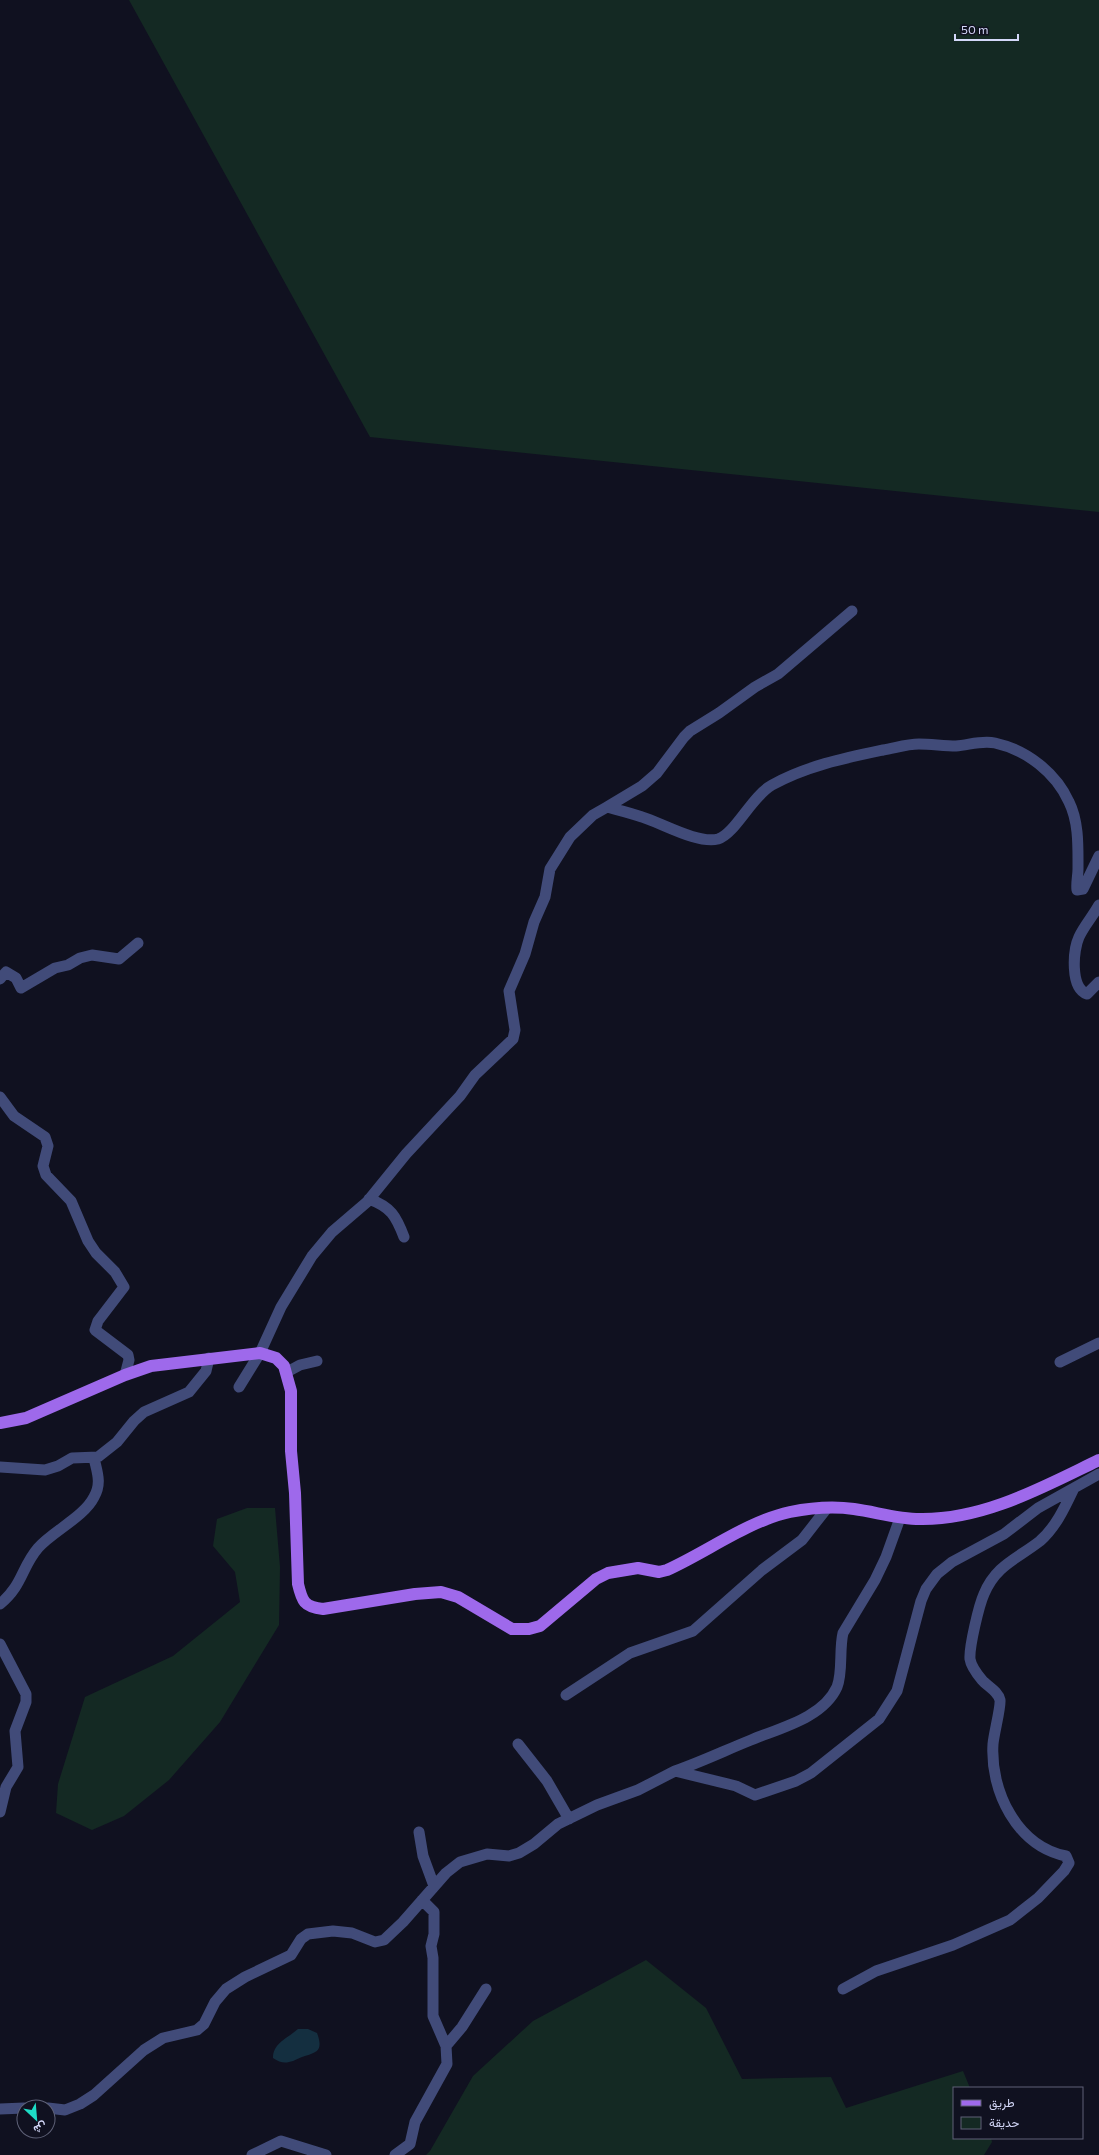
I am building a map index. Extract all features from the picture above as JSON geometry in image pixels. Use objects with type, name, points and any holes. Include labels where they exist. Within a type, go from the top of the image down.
[{"type":"main road","points":[[0,1423],[26,1418],[125,1375],[151,1366],[260,1353],[276,1358],[284,1366],[287,1372],[291,1391],[291,1451],[295,1493],[298,1584],[302,1598],[313,1608],[323,1609],[415,1594],[441,1592],[458,1597],[512,1629],[529,1629],[540,1626],[596,1579],[608,1573],[638,1568],[659,1572],[667,1570],[772,1517],[806,1510],[827,1508],[852,1509],[900,1518],[934,1519],[985,1510],[1099,1460]]},
{"type":"street","points":[[239,1388],[260,1353],[281,1306],[312,1256],[332,1232],[369,1200],[406,1154],[460,1096],[475,1075],[513,1039],[515,1030],[509,991],[525,954],[534,922],[545,897],[550,869],[570,837],[594,815],[642,786],[657,773],[690,731],[719,714],[755,687],[778,674],[852,611]]},
{"type":"street","points":[[606,807],[641,816],[690,835],[701,838],[718,838],[729,832],[760,794],[782,780],[811,769],[851,757],[912,744],[957,746],[977,742],[994,742],[1027,756],[1038,763],[1053,778],[1069,801],[1076,826],[1077,890],[1083,889],[1099,856]]},
{"type":"street","points":[[1099,905],[1079,937],[1075,960],[1077,981],[1084,993],[1087,994],[1099,982]]},
{"type":"street","points":[[0,979],[6,972],[16,978],[21,988],[55,968],[68,965],[80,958],[92,955],[119,959],[138,943]]},
{"type":"street","points":[[0,1097],[14,1116],[45,1137],[48,1146],[43,1166],[46,1175],[71,1201],[88,1241],[115,1272],[124,1287],[98,1321],[95,1330],[128,1355],[129,1360],[125,1375]]},
{"type":"street","points":[[369,1200],[384,1205],[396,1217],[404,1237]]},
{"type":"street","points":[[1060,1362],[1099,1343]]},
{"type":"street","points":[[0,1467],[45,1470],[58,1466],[72,1458],[94,1458],[117,1442],[134,1421],[144,1412],[189,1392],[206,1371],[209,1358]]},
{"type":"street","points":[[287,1372],[300,1365],[318,1361]]},
{"type":"street","points":[[0,1604],[16,1587],[29,1560],[38,1548],[87,1507],[94,1497],[99,1482],[94,1458]]},
{"type":"street","points":[[675,1771],[736,1786],[755,1795],[796,1781],[811,1773],[863,1733],[879,1719],[889,1706],[904,1670],[921,1601],[926,1589],[937,1574],[952,1562],[1004,1534],[1038,1508],[1099,1474]]},
{"type":"street","points":[[843,1989],[876,1971],[953,1945],[1010,1920],[1038,1898],[1064,1871],[1068,1863],[1066,1856],[1050,1852],[1034,1842],[1012,1818],[998,1784],[993,1758],[994,1731],[1000,1704],[1000,1697],[976,1672],[970,1660],[972,1640],[983,1595],[993,1577],[999,1569],[1040,1540],[1052,1528],[1064,1509],[1074,1488]]},
{"type":"street","points":[[566,1696],[630,1653],[693,1631],[762,1570],[802,1540],[827,1508]]},
{"type":"street","points":[[56,2109],[64,2110],[80,2104],[94,2095],[144,2050],[163,2038],[197,2030],[204,2024],[214,2002],[226,1990],[245,1977],[291,1955],[301,1939],[308,1934],[333,1931],[346,1932],[374,1942],[384,1940],[403,1922],[446,1873],[460,1862],[487,1854],[509,1856],[519,1853],[534,1844],[558,1824],[597,1805],[638,1790],[675,1771],[783,1728],[821,1707],[832,1697],[838,1685],[841,1642],[844,1633],[875,1580],[886,1557],[900,1518]]},
{"type":"street","points":[[0,1644],[26,1694],[26,1702],[15,1731],[18,1767],[6,1787],[0,1812]]},
{"type":"street","points":[[518,1744],[547,1781],[569,1819]]},
{"type":"street","points":[[419,1832],[423,1856],[434,1886]]},
{"type":"street","points":[[395,2155],[410,2144],[414,2122],[447,2064],[446,2046],[433,2016],[433,1958],[430,1946],[434,1934],[434,1912],[422,1900]]},
{"type":"street","points":[[446,2046],[462,2027],[486,1989]]},
{"type":"street","points":[[0,2109],[16,2108]]},
{"type":"street","points":[[252,2155],[281,2141],[326,2155]]},
{"type":"green space","points":[[129,0],[1099,0],[1099,512],[370,437]]},
{"type":"green space","points":[[247,1508],[275,1508],[280,1567],[279,1625],[220,1722],[169,1780],[124,1816],[92,1830],[56,1813],[58,1784],[85,1697],[173,1656],[240,1602],[235,1572],[213,1546],[217,1519]]},
{"type":"green space","points":[[646,1960],[706,2008],[742,2079],[831,2077],[846,2108],[963,2071],[970,2087],[953,2087],[953,2139],[991,2139],[992,2142],[984,2155],[426,2155],[430,2151],[473,2076],[533,2021]]},
{"type":"water","points":[[298,2029],[308,2029],[317,2033],[320,2044],[319,2048],[311,2054],[284,2063],[273,2058],[278,2045]]}]
